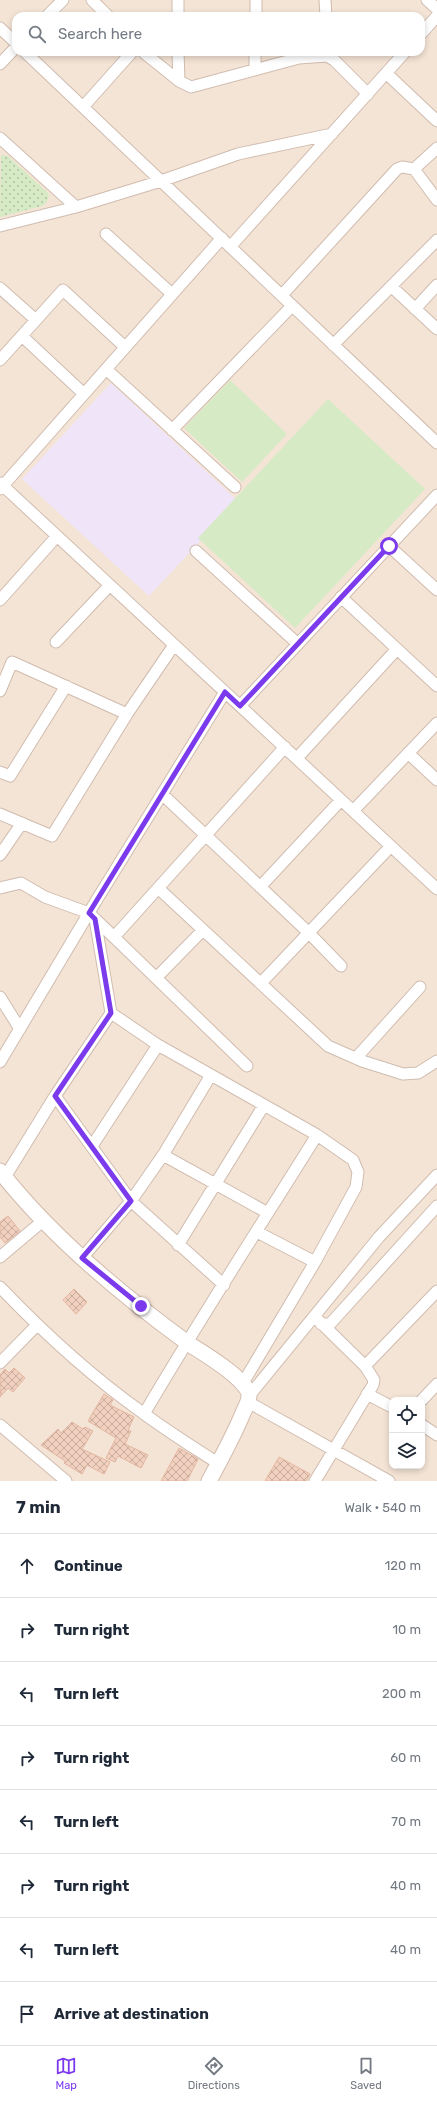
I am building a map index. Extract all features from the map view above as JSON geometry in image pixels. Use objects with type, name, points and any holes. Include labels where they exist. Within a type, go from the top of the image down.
[{"type":"street","points":[[51,12],[63,0]]},
{"type":"street","points":[[92,0],[104,12]]},
{"type":"street","points":[[178,0],[178,12]]},
{"type":"street","points":[[256,0],[256,12]]},
{"type":"street","points":[[325,0],[326,12]]},
{"type":"street","points":[[427,0],[437,10]]},
{"type":"street","points":[[425,30],[437,16]]},
{"type":"street","points":[[0,28],[12,39]]},
{"type":"street","points":[[0,64],[12,51]]},
{"type":"street","points":[[29,56],[437,443]]},
{"type":"street","points":[[83,107],[128,56]]},
{"type":"street","points":[[148,56],[179,81],[187,85],[196,86],[299,58],[313,56]]},
{"type":"street","points":[[178,56],[179,81]]},
{"type":"street","points":[[255,70],[256,56]]},
{"type":"street","points":[[329,56],[368,94]]},
{"type":"street","points":[[230,247],[401,56]]},
{"type":"street","points":[[386,73],[437,121]]},
{"type":"street","points":[[0,226],[76,207],[161,181],[238,154],[332,134]]},
{"type":"street","points":[[1,142],[76,207]]},
{"type":"street","points":[[414,169],[437,148]]},
{"type":"street","points":[[282,295],[397,169],[402,167],[414,169],[437,200]]},
{"type":"street","points":[[106,234],[172,294]]},
{"type":"street","points":[[222,238],[1,486],[57,536],[437,889]]},
{"type":"street","points":[[333,345],[437,240]]},
{"type":"street","points":[[415,309],[437,285]]},
{"type":"street","points":[[392,287],[437,329]]},
{"type":"street","points":[[0,288],[36,320]]},
{"type":"street","points":[[0,360],[63,290],[125,347]]},
{"type":"street","points":[[172,430],[292,306]]},
{"type":"street","points":[[22,336],[84,394]]},
{"type":"street","points":[[106,369],[235,487]]},
{"type":"street","points":[[240,706],[437,495]]},
{"type":"street","points":[[0,600],[57,536]]},
{"type":"street","points":[[389,546],[437,590]]},
{"type":"street","points":[[196,551],[298,644]]},
{"type":"street","points":[[56,642],[110,585]]},
{"type":"street","points":[[341,597],[437,686]]},
{"type":"street","points":[[0,814],[52,836],[127,714],[174,645]]},
{"type":"street","points":[[297,758],[397,649]]},
{"type":"street","points":[[0,692],[12,662],[127,714]]},
{"type":"street","points":[[0,772],[10,776],[66,686]]},
{"type":"street","points":[[0,1062],[92,916],[162,794],[225,692]]},
{"type":"street","points":[[353,811],[437,723]]},
{"type":"street","points":[[114,937],[285,747]]},
{"type":"street","points":[[408,753],[437,780]]},
{"type":"street","points":[[162,794],[309,933],[340,966]]},
{"type":"street","points":[[260,887],[341,800]]},
{"type":"street","points":[[0,855],[22,823]]},
{"type":"street","points":[[261,983],[391,846]]},
{"type":"street","points":[[0,888],[21,883],[45,897],[92,916],[246,1066]]},
{"type":"street","points":[[158,888],[328,1046],[356,1058],[404,1074],[418,1073],[436,1062]]},
{"type":"street","points":[[92,916],[111,1013],[158,1045],[317,1135],[353,1160],[358,1172],[356,1187],[315,1262],[247,1394],[218,1464],[209,1481]]},
{"type":"street","points":[[156,978],[203,930]]},
{"type":"street","points":[[356,1058],[420,987]]},
{"type":"street","points":[[0,997],[20,1029]]},
{"type":"street","points":[[111,1013],[3,1174],[44,1220],[82,1258],[186,1342],[247,1394],[333,1449],[389,1481]]},
{"type":"street","points":[[92,1146],[158,1045]]},
{"type":"street","points":[[82,1258],[131,1201],[163,1155],[211,1075]]},
{"type":"street","points":[[55,1096],[131,1201],[224,1285]]},
{"type":"street","points":[[178,1245],[264,1105]]},
{"type":"street","points":[[144,1414],[186,1342],[224,1285],[317,1135]]},
{"type":"street","points":[[163,1155],[268,1213]]},
{"type":"street","points":[[247,1394],[318,1320],[379,1237],[437,1175]]},
{"type":"street","points":[[318,1320],[330,1324],[435,1211]]},
{"type":"street","points":[[0,1257],[44,1220]]},
{"type":"street","points":[[257,1232],[315,1262]]},
{"type":"street","points":[[0,1287],[37,1325],[80,1364],[144,1414],[218,1464]]},
{"type":"street","points":[[365,1366],[437,1291]]},
{"type":"street","points":[[315,1481],[333,1449],[374,1385],[374,1380],[365,1366],[318,1320]]},
{"type":"street","points":[[0,1363],[37,1325]]},
{"type":"street","points":[[425,1397],[437,1384]]},
{"type":"street","points":[[367,1394],[389,1405]]},
{"type":"street","points":[[0,1425],[66,1481]]},
{"type":"street","points":[[425,1427],[437,1435]]},
{"type":"shaded area","points":[[0,0],[437,0],[437,1481],[0,1481]]},
{"type":"shaded area","points":[[111,383],[238,501],[149,596],[22,479]]},
{"type":"green space","points":[[1,155],[8,156],[48,193],[49,196],[46,203],[42,206],[0,217]]},
{"type":"green space","points":[[230,380],[287,434],[242,482],[184,428]]},
{"type":"green space","points":[[328,399],[425,489],[295,628],[198,538]]},
{"type":"building","points":[[8,1216],[20,1231],[5,1243],[0,1237],[0,1222]]},
{"type":"building","points":[[74,1289],[87,1302],[76,1314],[63,1300]]},
{"type":"building","points":[[14,1368],[25,1378],[13,1392],[8,1388],[0,1397],[0,1375],[5,1369],[9,1373]]},
{"type":"building","points":[[104,1394],[113,1400],[110,1405],[134,1417],[128,1430],[131,1431],[125,1444],[148,1455],[141,1468],[118,1456],[115,1462],[106,1458],[116,1438],[88,1421]]},
{"type":"building","points":[[72,1422],[83,1429],[85,1427],[93,1431],[82,1449],[110,1462],[104,1474],[87,1465],[82,1474],[64,1463],[65,1461],[41,1445],[58,1429],[61,1433]]},
{"type":"building","points":[[179,1448],[198,1459],[187,1481],[161,1481]]},
{"type":"building","points":[[279,1457],[310,1474],[306,1481],[265,1481]]},
{"type":"route","points":[[141,1306],[82,1258],[131,1201],[55,1096],[111,1013],[95,919],[89,913],[225,692],[240,706],[389,546]]}]
